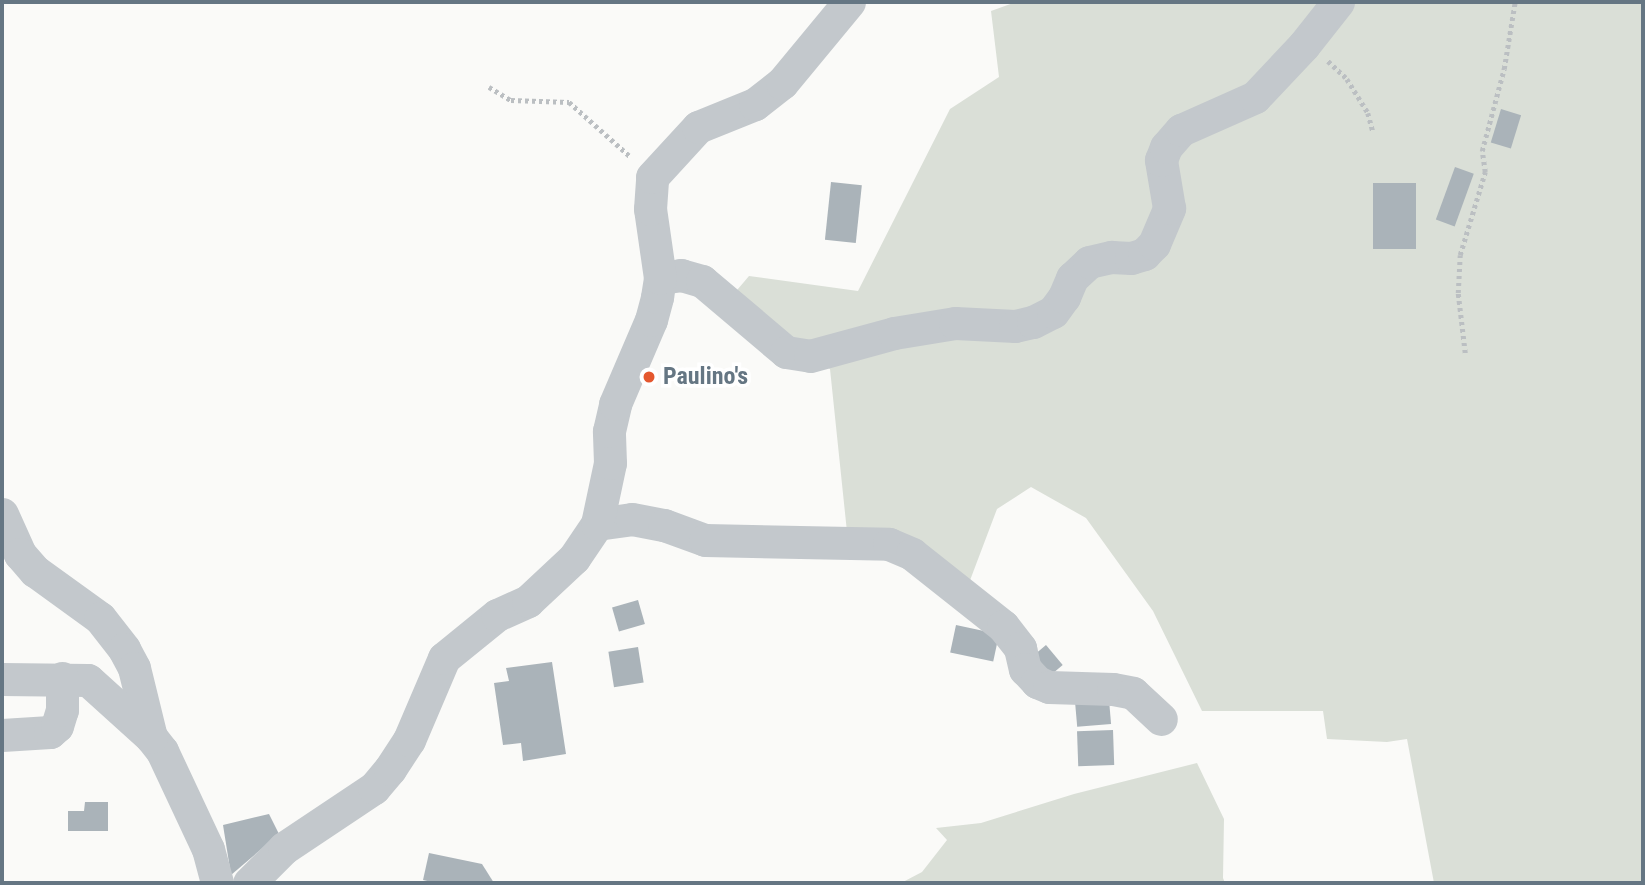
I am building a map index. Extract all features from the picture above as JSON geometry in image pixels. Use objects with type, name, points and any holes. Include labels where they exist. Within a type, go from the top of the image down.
[{"type":"street","points":[[249,883],[284,848],[373,788],[390,769],[409,740],[444,657],[496,615],[528,601],[574,558],[597,524],[610,463],[609,431],[615,404],[651,320],[660,278],[650,209],[652,177],[672,152],[698,127],[755,104],[782,83],[849,2]]},
{"type":"street","points":[[660,278],[681,275],[702,281],[786,352],[810,356],[894,332],[955,323],[1015,326],[1033,322],[1053,312],[1065,297],[1072,278],[1089,262],[1111,257],[1131,258],[1144,254],[1154,244],[1169,208],[1161,160],[1166,148],[1181,130],[1255,97],[1304,46],[1338,2]]},
{"type":"street","points":[[2,514],[20,554],[35,571],[100,618],[124,649],[134,668],[150,737]]},
{"type":"street","points":[[597,524],[632,519],[664,525],[705,540],[889,544],[912,554],[1003,626],[1020,648],[1025,669],[1037,682],[1049,687],[1113,689],[1133,693],[1160,719]]},
{"type":"street","points":[[2,735],[50,732],[57,726],[62,710],[62,678]]},
{"type":"street","points":[[2,679],[88,680],[150,737],[162,751],[208,849],[217,883]]},
{"type":"path","points":[[1465,353],[1458,293],[1460,256],[1485,172],[1482,151],[1504,69],[1515,2]]},
{"type":"path","points":[[1304,46],[1327,60],[1347,79],[1368,113],[1373,132]]},
{"type":"path","points":[[489,87],[511,100],[569,102],[652,177]]},
{"type":"shaded area","points":[[1016,2],[1643,2],[1643,883],[1434,883],[1407,739],[1387,742],[1327,739],[1323,711],[1202,711],[1153,611],[1086,518],[1031,487],[997,509],[969,583],[847,532],[830,369],[732,296],[749,276],[858,291],[950,109],[999,77],[991,11]]},
{"type":"shaded area","points":[[1197,763],[1224,819],[1225,883],[901,883],[922,872],[947,840],[936,828],[981,823],[1074,794]]},
{"type":"building","points":[[1501,109],[1521,115],[1511,149],[1491,142]]},
{"type":"building","points":[[1455,167],[1474,174],[1455,226],[1436,220]]},
{"type":"building","points":[[831,182],[862,185],[856,243],[825,240]]},
{"type":"building","points":[[1373,183],[1416,183],[1416,249],[1373,249]]},
{"type":"building","points":[[638,600],[645,624],[619,631],[612,607]]},
{"type":"building","points":[[956,625],[999,634],[993,662],[950,652]]},
{"type":"building","points":[[1046,645],[1063,665],[1043,682],[1026,662]]},
{"type":"building","points":[[638,647],[644,683],[614,687],[608,652]]},
{"type":"building","points":[[552,662],[566,754],[523,761],[521,743],[503,745],[494,683],[509,681],[506,668]]},
{"type":"building","points":[[1109,700],[1111,724],[1077,727],[1075,703]]},
{"type":"building","points":[[1113,730],[1114,765],[1078,766],[1077,731]]},
{"type":"building","points":[[85,802],[108,802],[108,831],[68,831],[68,811],[84,811]]},
{"type":"building","points":[[269,814],[279,834],[231,875],[223,825]]},
{"type":"building","points":[[429,853],[482,864],[494,883],[436,883],[423,880]]},
{"type":"place","name":"Paulino's","points":[[649,377]]}]
